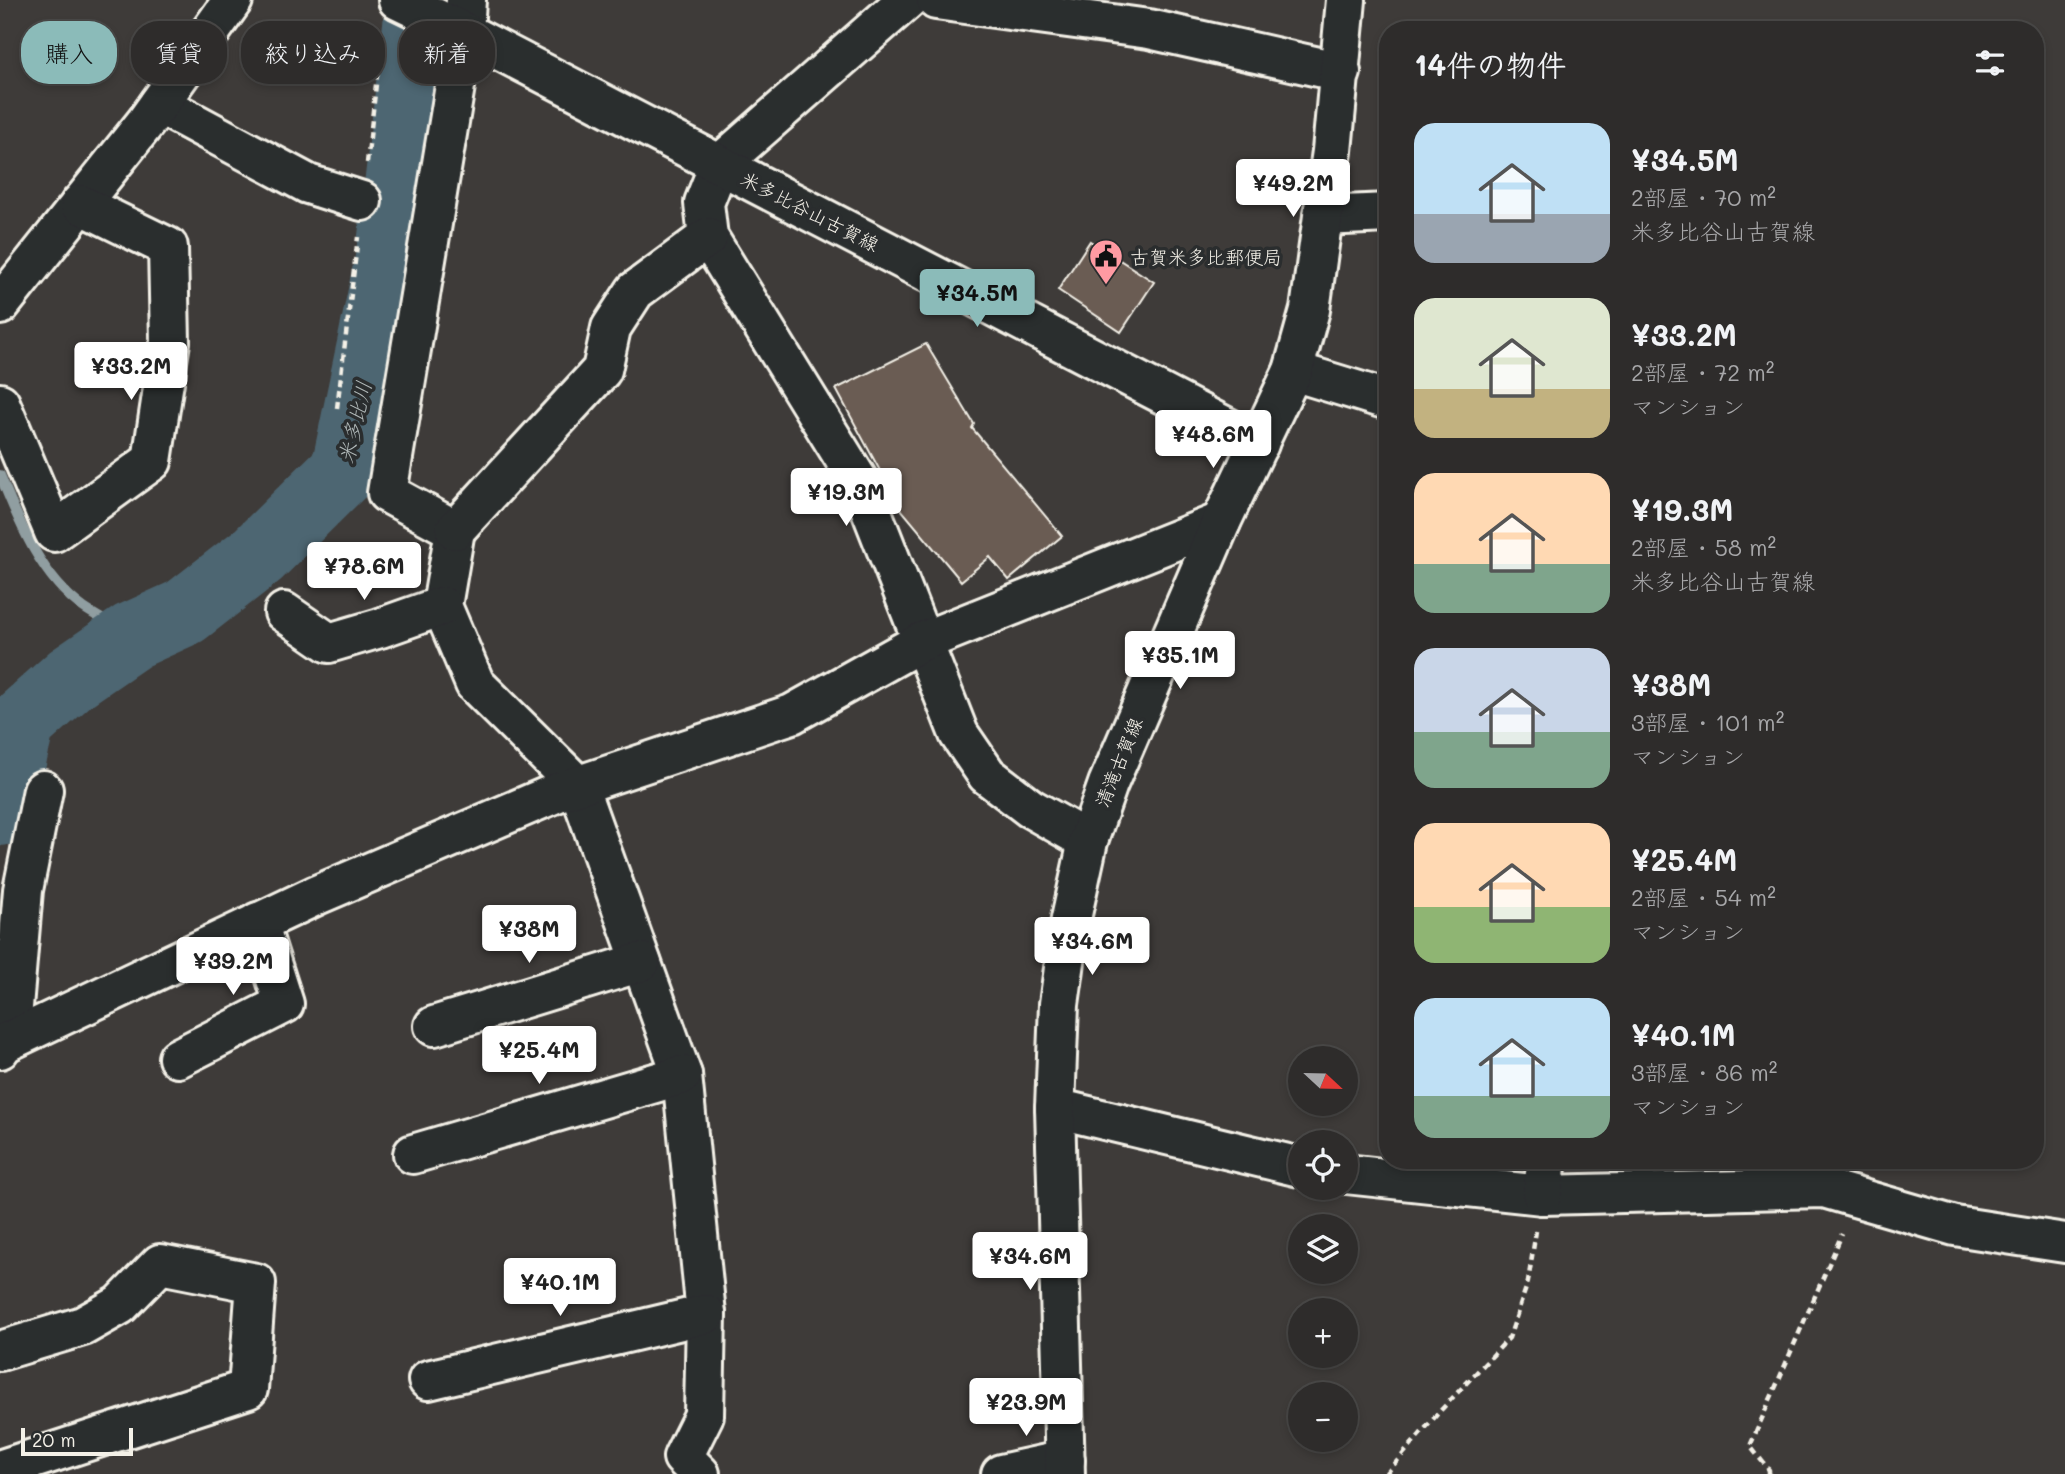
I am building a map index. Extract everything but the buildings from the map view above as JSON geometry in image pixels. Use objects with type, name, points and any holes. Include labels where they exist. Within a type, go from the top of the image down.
[{"type":"street","points":[[0,304],[159,104],[233,0]]},
{"type":"street","name":"米多比谷山古賀線","points":[[398,0],[460,19],[719,165],[993,304],[1259,444]]},
{"type":"street","points":[[907,0],[719,165],[704,202],[708,237],[862,487],[959,734],[987,775],[1030,808],[1088,841]]},
{"type":"street","points":[[936,0],[1149,29],[1341,72]]},
{"type":"street","name":"清滝古賀線","points":[[1065,1467],[1055,1108],[1059,1004],[1071,919],[1088,841],[1108,784],[1221,522],[1293,371],[1310,310],[1341,72],[1346,0]]},
{"type":"street","points":[[455,530],[387,493],[460,19]]},
{"type":"street","points":[[159,104],[308,184],[362,201]]},
{"type":"street","points":[[0,403],[54,532],[152,461],[170,342],[168,247],[80,204]]},
{"type":"street","points":[[1323,216],[1379,213]]},
{"type":"street","points":[[684,1468],[704,1415],[706,1314],[682,1075],[578,786],[475,684],[442,606],[455,530],[602,370],[611,328],[635,291],[708,237]]},
{"type":"street","points":[[1293,371],[1379,397]]},
{"type":"street","points":[[1,1046],[317,895],[578,786],[792,714],[921,642],[1221,522]]},
{"type":"street","points":[[284,612],[328,643],[442,606]]},
{"type":"street","points":[[1,1046],[12,1007],[23,890],[43,790]]},
{"type":"street","points":[[178,1058],[284,1004],[258,922]]},
{"type":"street","points":[[434,1026],[641,961]]},
{"type":"street","points":[[413,1154],[682,1075]]},
{"type":"street","points":[[1055,1108],[1288,1164]]},
{"type":"street","points":[[1358,1174],[1824,1188],[1955,1226],[2064,1246]]},
{"type":"street","points":[[0,1351],[83,1326],[120,1305],[160,1264],[256,1283],[248,1389],[2,1469]]},
{"type":"street","points":[[428,1380],[706,1314]]},
{"type":"street","points":[[1001,1474],[1065,1467]]},
{"type":"path","points":[[1386,1474],[1441,1410],[1509,1338],[1528,1282],[1545,1178]]},
{"type":"path","points":[[1769,1474],[1769,1469],[1750,1446],[1858,1198]]},
{"type":"waterway","name":"米多比川","points":[[0,812],[21,723],[71,678],[132,636],[185,612],[258,555],[345,469],[390,254],[420,0]]},
{"type":"waterway","points":[[0,475],[33,548],[55,581],[84,608],[132,636]]},
{"type":"place","name":"古賀米多比郵便局","points":[[1106,286]]}]
